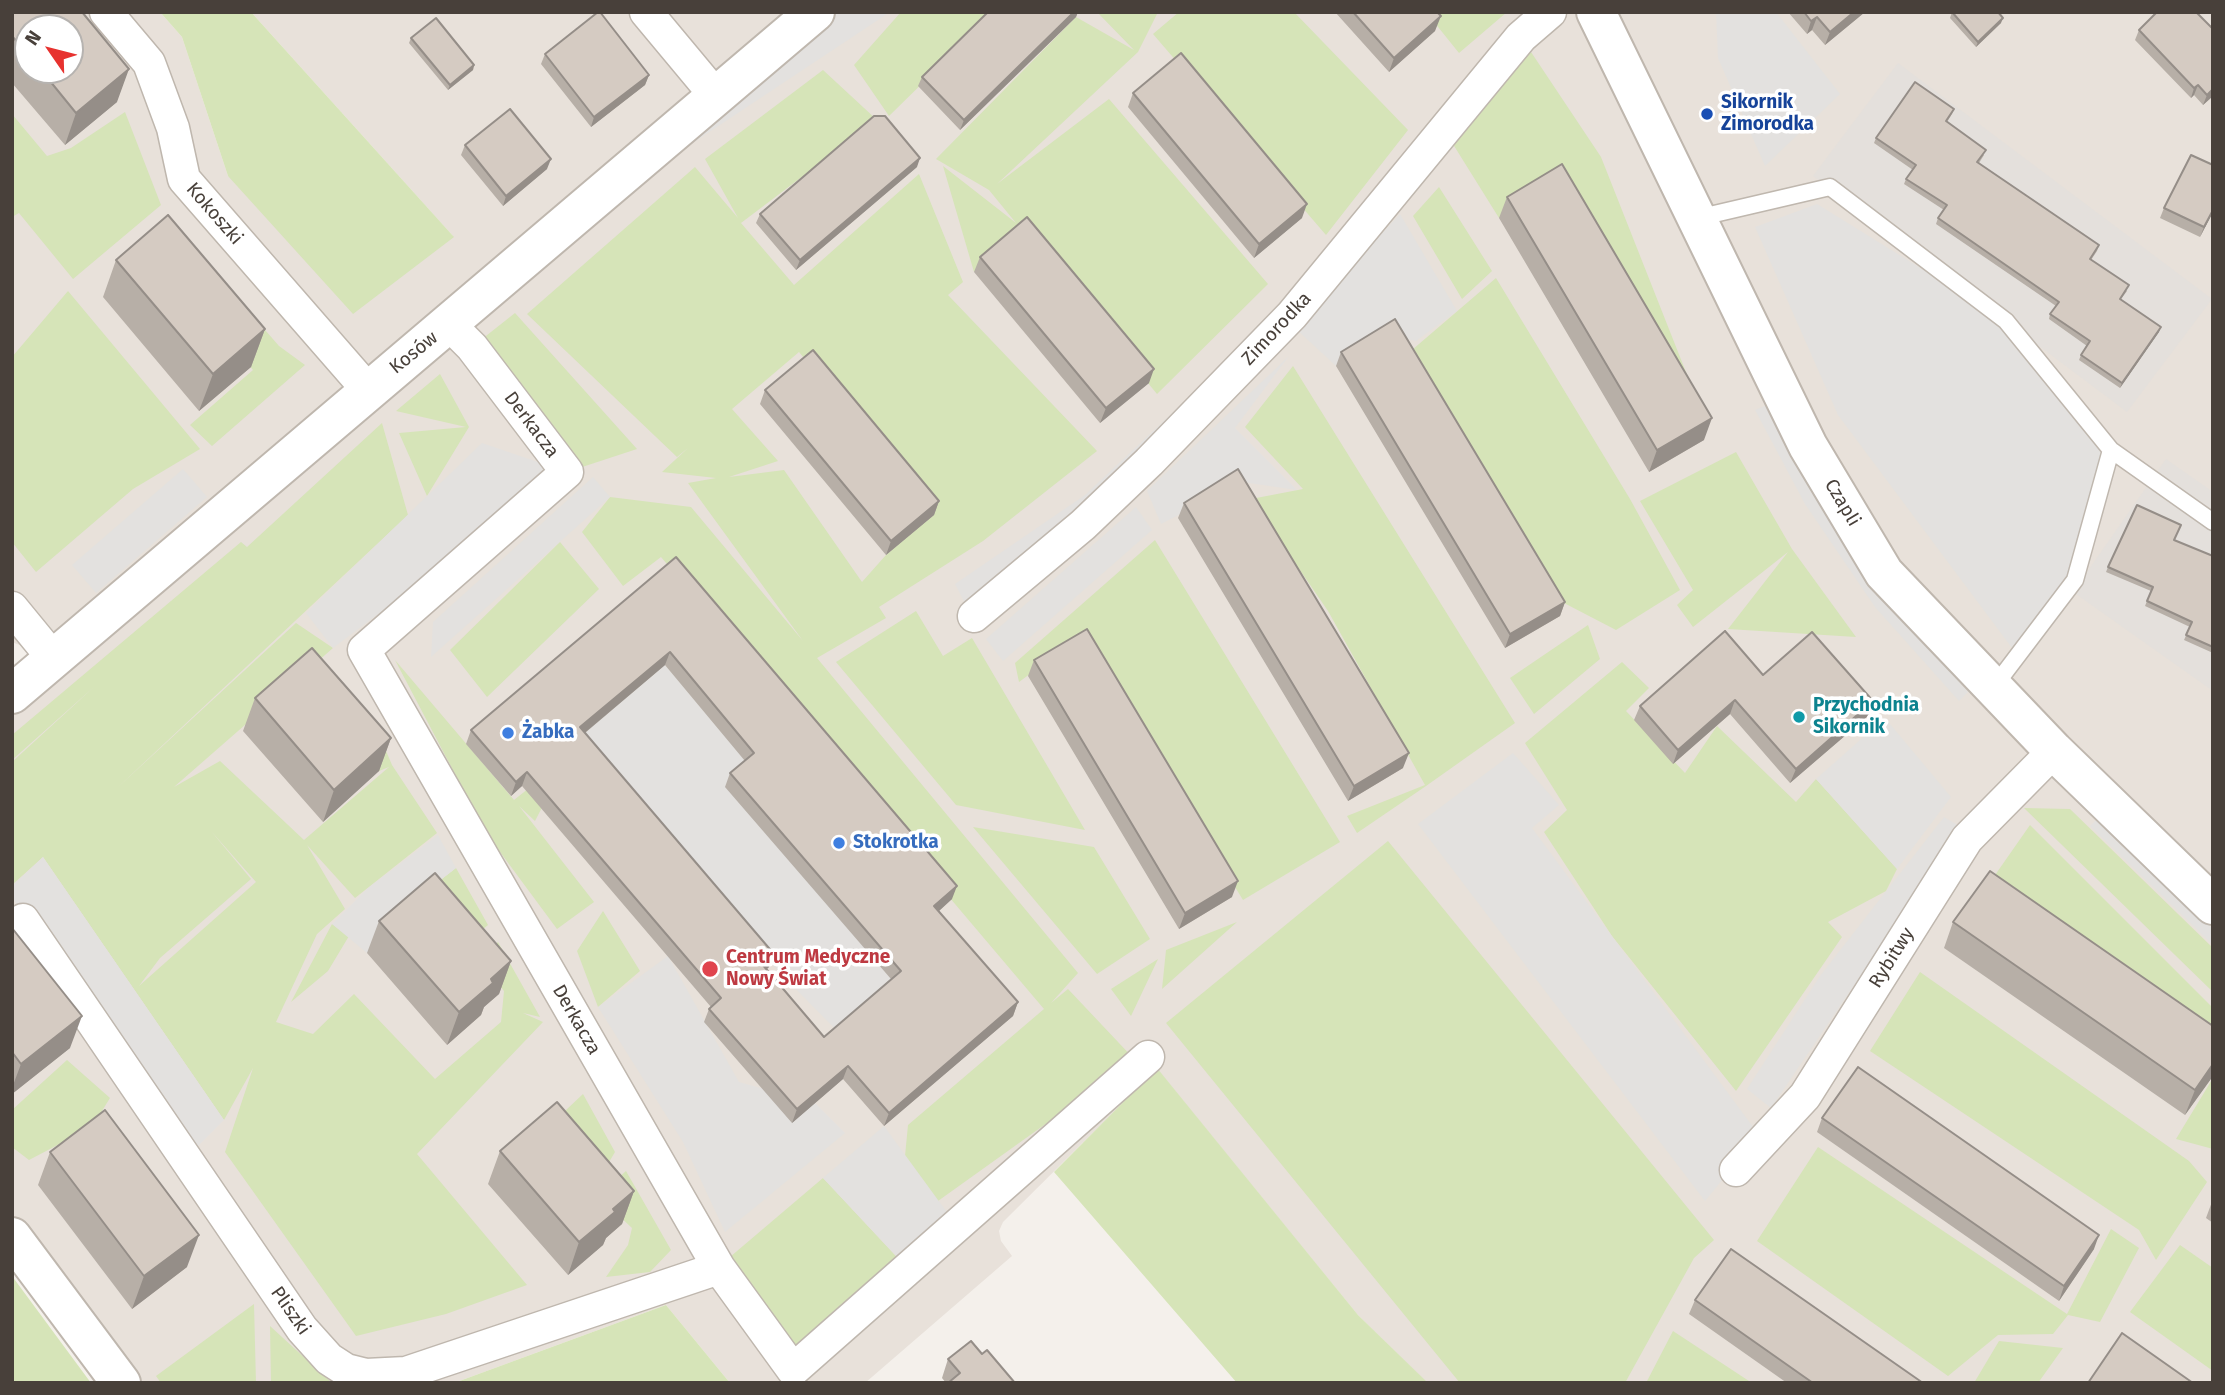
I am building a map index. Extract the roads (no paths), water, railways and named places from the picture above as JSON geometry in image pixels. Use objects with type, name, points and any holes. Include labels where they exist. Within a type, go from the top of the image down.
[{"type":"street","name":"Kokoszki","points":[[106,12],[149,62],[173,128],[184,179],[368,390]]},
{"type":"street","points":[[646,12],[716,96]]},
{"type":"street","name":"Kosów","points":[[12,694],[816,12]]},
{"type":"street","name":"Zimorodka","points":[[974,616],[1083,525],[1159,452],[1292,315],[1521,37],[1550,12]]},
{"type":"street","name":"Czapli","points":[[1596,12],[1808,446],[1884,573],[1992,689],[2213,905]]},
{"type":"street","name":"Derkacza","points":[[449,324],[472,346],[567,472],[364,650],[719,1268],[793,1370],[1149,1057]]},
{"type":"street","points":[[12,608],[53,658]]},
{"type":"street","name":"Rybitwy","points":[[1736,1170],[1805,1096],[1967,839],[2054,751]]},
{"type":"street","name":"Pliszki","points":[[23,920],[302,1329],[329,1359],[346,1370],[366,1374],[407,1373],[719,1268]]},
{"type":"street","points":[[12,1237],[121,1383]]},
{"type":"lane","points":[[1695,219],[1830,187],[2006,321],[2111,450],[2213,522]]},
{"type":"lane","points":[[1992,689],[2075,580],[2111,450]]},
{"type":"place","name":"Sikornik Zimorodka","points":[[1707,114]]},
{"type":"place","name":"Przychodnia Sikornik","points":[[1799,717]]},
{"type":"place","name":"Żabka","points":[[508,733]]},
{"type":"place","name":"Stokrotka","points":[[839,843]]},
{"type":"place","name":"Centrum Medyczne Nowy Świat","points":[[710,969]]}]
